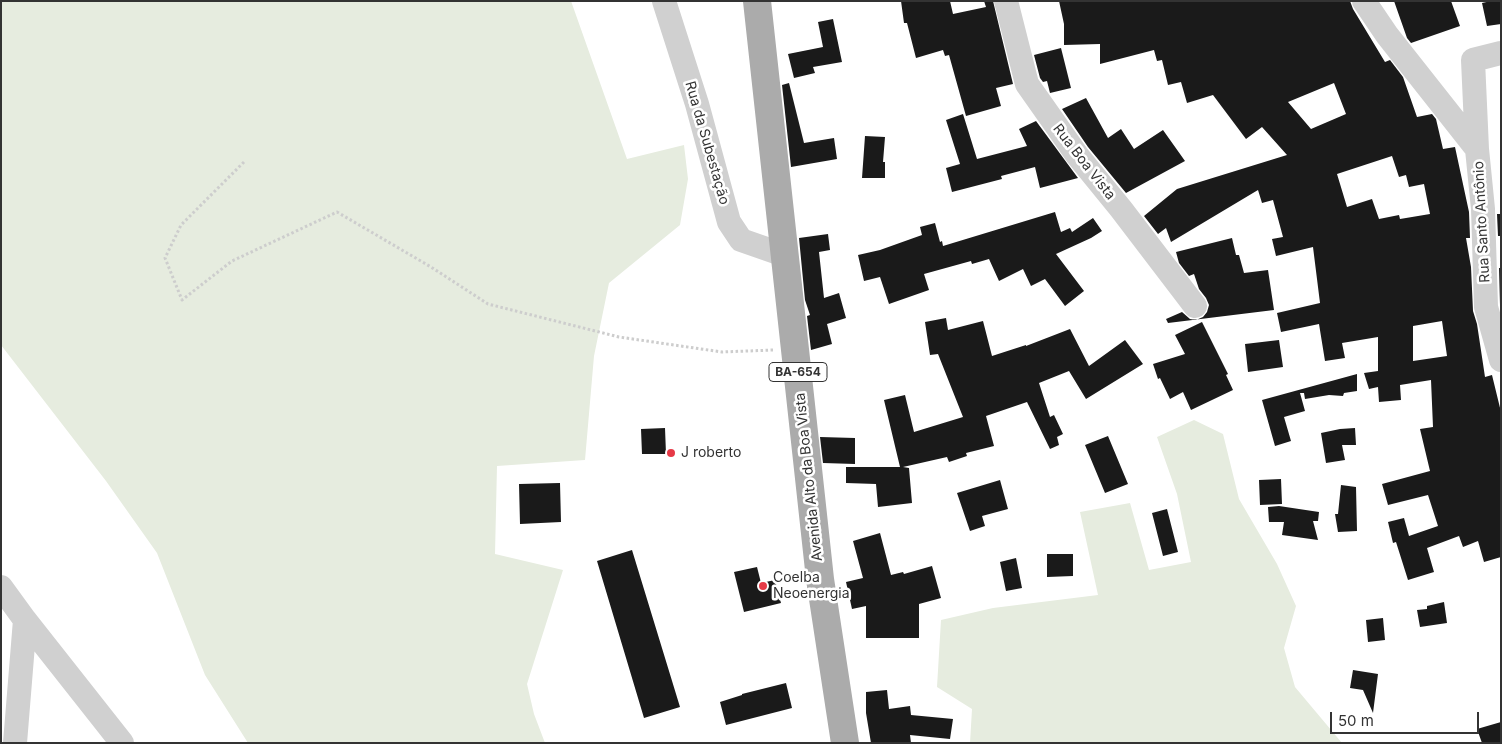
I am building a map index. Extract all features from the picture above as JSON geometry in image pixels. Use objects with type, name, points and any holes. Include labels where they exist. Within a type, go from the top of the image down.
[{"type":"main road","name":"Avenida Alto da Boa Vista","points":[[757,1],[820,579],[845,743]]},
{"type":"street","name":"Rua da Subestação","points":[[664,1],[697,104],[729,222],[741,240],[784,255]]},
{"type":"street","name":"Rua Boa Vista","points":[[1006,1],[1027,84],[1077,155],[1195,306]]},
{"type":"street","name":"Rua Santo Antônio","points":[[1364,1],[1387,36],[1478,149],[1483,209],[1486,307],[1501,360]]},
{"type":"street","points":[[1478,149],[1473,60],[1501,53]]},
{"type":"street","points":[[1,587],[122,743]]},
{"type":"street","points":[[15,743],[25,620]]},
{"type":"path","points":[[244,162],[181,225],[164,258],[182,300],[232,260],[336,212],[431,266],[488,304],[619,337],[722,352],[796,350]]},
{"type":"shaded area","points":[[1,1],[571,1],[627,159],[684,145],[688,179],[680,225],[609,283],[594,356],[585,460],[497,466],[495,554],[563,570],[527,684],[534,714],[545,743],[248,743],[205,675],[157,553],[106,481],[1,345]]},
{"type":"shaded area","points":[[1194,420],[1223,434],[1239,499],[1277,564],[1296,606],[1284,648],[1295,687],[1342,743],[970,743],[972,709],[937,687],[941,620],[993,608],[1098,595],[1080,512],[1130,503],[1149,570],[1191,562],[1177,494],[1157,437]]},
{"type":"building","points":[[901,1],[950,1],[953,14],[986,7],[984,1],[993,1],[1013,84],[996,88],[1001,106],[966,116],[949,55],[945,56],[943,50],[916,58],[907,23],[904,23]]},
{"type":"building","points":[[1059,1],[1350,1],[1385,62],[1390,60],[1403,77],[1417,117],[1432,114],[1436,119],[1443,149],[1455,147],[1469,212],[1470,238],[1466,238],[1471,267],[1473,311],[1477,324],[1485,377],[1492,375],[1501,412],[1501,557],[1484,562],[1478,541],[1463,547],[1459,536],[1427,548],[1434,572],[1408,580],[1396,542],[1393,543],[1388,522],[1404,518],[1409,536],[1438,526],[1428,495],[1388,505],[1382,484],[1430,471],[1420,429],[1433,427],[1431,380],[1400,385],[1401,400],[1379,402],[1378,387],[1369,389],[1364,373],[1378,371],[1378,337],[1342,343],[1345,358],[1325,361],[1319,324],[1281,332],[1277,313],[1320,303],[1313,247],[1276,256],[1272,239],[1283,237],[1273,200],[1262,203],[1258,190],[1171,242],[1166,228],[1158,234],[1144,216],[1177,189],[1287,155],[1262,127],[1246,139],[1213,95],[1187,103],[1181,82],[1168,85],[1162,60],[1157,61],[1154,50],[1100,64],[1100,44],[1064,45],[1064,24]],"holes":[[[1334,83],[1346,114],[1311,129],[1288,102]],[[1392,156],[1399,177],[1406,175],[1409,187],[1424,184],[1430,214],[1400,219],[1399,215],[1379,219],[1372,199],[1347,207],[1337,174]],[[1442,321],[1447,356],[1413,361],[1413,326]]]},
{"type":"building","points":[[1394,1],[1451,1],[1460,26],[1411,43],[1407,38]]},
{"type":"building","points":[[1501,1],[1501,24],[1487,26],[1482,3]]},
{"type":"building","points":[[833,19],[842,62],[813,67],[815,73],[794,78],[788,54],[823,47],[818,22]]},
{"type":"building","points":[[1061,48],[1071,88],[1050,93],[1047,81],[1043,82],[1040,78],[1034,55]]},
{"type":"building","points":[[789,83],[804,143],[834,138],[837,159],[791,167],[782,85]]},
{"type":"building","points":[[1086,98],[1108,138],[1121,129],[1134,149],[1163,130],[1185,161],[1126,193],[1088,147],[1062,109]]},
{"type":"building","points":[[963,114],[977,159],[1027,146],[1019,129],[1036,121],[1078,178],[1040,188],[1035,167],[1001,176],[1002,179],[952,192],[946,168],[960,164],[946,120]]},
{"type":"building","points":[[865,136],[885,137],[883,162],[885,162],[885,178],[862,178]]},
{"type":"building","points":[[1055,212],[1061,232],[1070,228],[1072,232],[1093,218],[1102,231],[1056,254],[1084,291],[1065,306],[1045,279],[1031,286],[1023,269],[999,281],[989,259],[972,264],[971,261],[924,274],[929,290],[889,304],[880,277],[864,281],[858,255],[880,250],[922,235],[920,227],[935,223],[940,242],[942,241],[943,246]]},
{"type":"building","points":[[1497,214],[1501,214],[1501,236],[1498,236]]},
{"type":"building","points":[[828,234],[830,250],[819,252],[824,298],[839,293],[846,318],[827,324],[832,344],[811,350],[807,316],[810,315],[805,300],[799,238]]},
{"type":"building","points":[[1232,238],[1236,255],[1239,255],[1244,273],[1268,270],[1274,310],[1197,319],[1203,317],[1209,305],[1199,289],[1194,274],[1189,276],[1179,263],[1176,252]]},
{"type":"building","points":[[1499,268],[1501,268],[1501,309],[1500,305]]},
{"type":"building","points":[[1182,312],[1194,320],[1168,323],[1166,319]]},
{"type":"building","points":[[946,318],[948,330],[983,321],[992,356],[1026,346],[1070,329],[1089,366],[1125,340],[1143,364],[1086,399],[1069,371],[1039,383],[1050,417],[1054,415],[1063,434],[1057,437],[1059,445],[1050,449],[1027,402],[986,416],[994,446],[966,453],[967,456],[949,462],[947,457],[903,467],[909,468],[912,503],[878,507],[876,484],[846,483],[846,467],[900,467],[884,400],[905,395],[914,432],[963,417],[938,354],[930,355],[925,322]]},
{"type":"building","points":[[1202,322],[1228,374],[1226,375],[1233,390],[1191,410],[1183,392],[1170,399],[1160,378],[1158,379],[1153,364],[1185,354],[1175,335]]},
{"type":"building","points":[[1279,340],[1283,367],[1248,372],[1245,344]]},
{"type":"building","points":[[1357,374],[1357,391],[1344,393],[1343,396],[1329,395],[1305,399],[1304,393],[1300,393],[1305,411],[1284,417],[1291,441],[1275,446],[1262,400]]},
{"type":"building","points":[[665,428],[666,454],[642,454],[641,429]]},
{"type":"building","points":[[1355,428],[1356,445],[1342,445],[1345,460],[1326,463],[1321,433]]},
{"type":"building","points":[[1108,436],[1128,484],[1105,493],[1085,445]]},
{"type":"building","points":[[820,437],[855,438],[855,464],[823,463]]},
{"type":"building","points":[[1281,479],[1282,504],[1260,505],[1259,480]]},
{"type":"building","points":[[1000,480],[1008,509],[982,516],[985,526],[970,531],[957,493]]},
{"type":"building","points":[[560,483],[561,522],[520,524],[519,484]]},
{"type":"building","points":[[1341,485],[1356,487],[1357,531],[1338,532],[1335,514],[1338,514]]},
{"type":"building","points":[[1279,506],[1319,512],[1318,521],[1313,521],[1318,540],[1282,535],[1284,522],[1269,522],[1268,507]]},
{"type":"building","points":[[1167,509],[1178,552],[1163,556],[1152,513]]},
{"type":"building","points":[[880,533],[891,575],[903,572],[904,574],[932,566],[941,598],[919,604],[919,638],[866,638],[866,606],[852,609],[846,582],[863,578],[853,541]]},
{"type":"building","points":[[632,550],[680,707],[644,718],[597,561]]},
{"type":"building","points":[[1047,554],[1073,554],[1073,576],[1047,577]]},
{"type":"building","points":[[1016,558],[1022,588],[1006,591],[1000,562]]},
{"type":"building","points":[[757,567],[761,583],[775,580],[781,603],[744,612],[734,572]]},
{"type":"building","points":[[1444,602],[1447,623],[1420,627],[1417,610],[1427,609],[1427,606]]},
{"type":"building","points":[[1383,618],[1385,640],[1368,642],[1366,620]]},
{"type":"building","points":[[1353,670],[1378,674],[1373,713],[1363,690],[1350,688]]},
{"type":"building","points":[[786,683],[792,708],[726,725],[720,702],[742,694]]},
{"type":"building","points":[[887,690],[889,709],[910,706],[911,715],[953,719],[950,739],[910,735],[911,743],[871,743],[866,713],[866,692]]},
{"type":"building","points":[[1501,722],[1501,743],[1482,743],[1477,729]]},
{"type":"place","name":"J roberto","points":[[671,453]]},
{"type":"place","name":"Coelba Neoenergia","points":[[763,586]]}]
